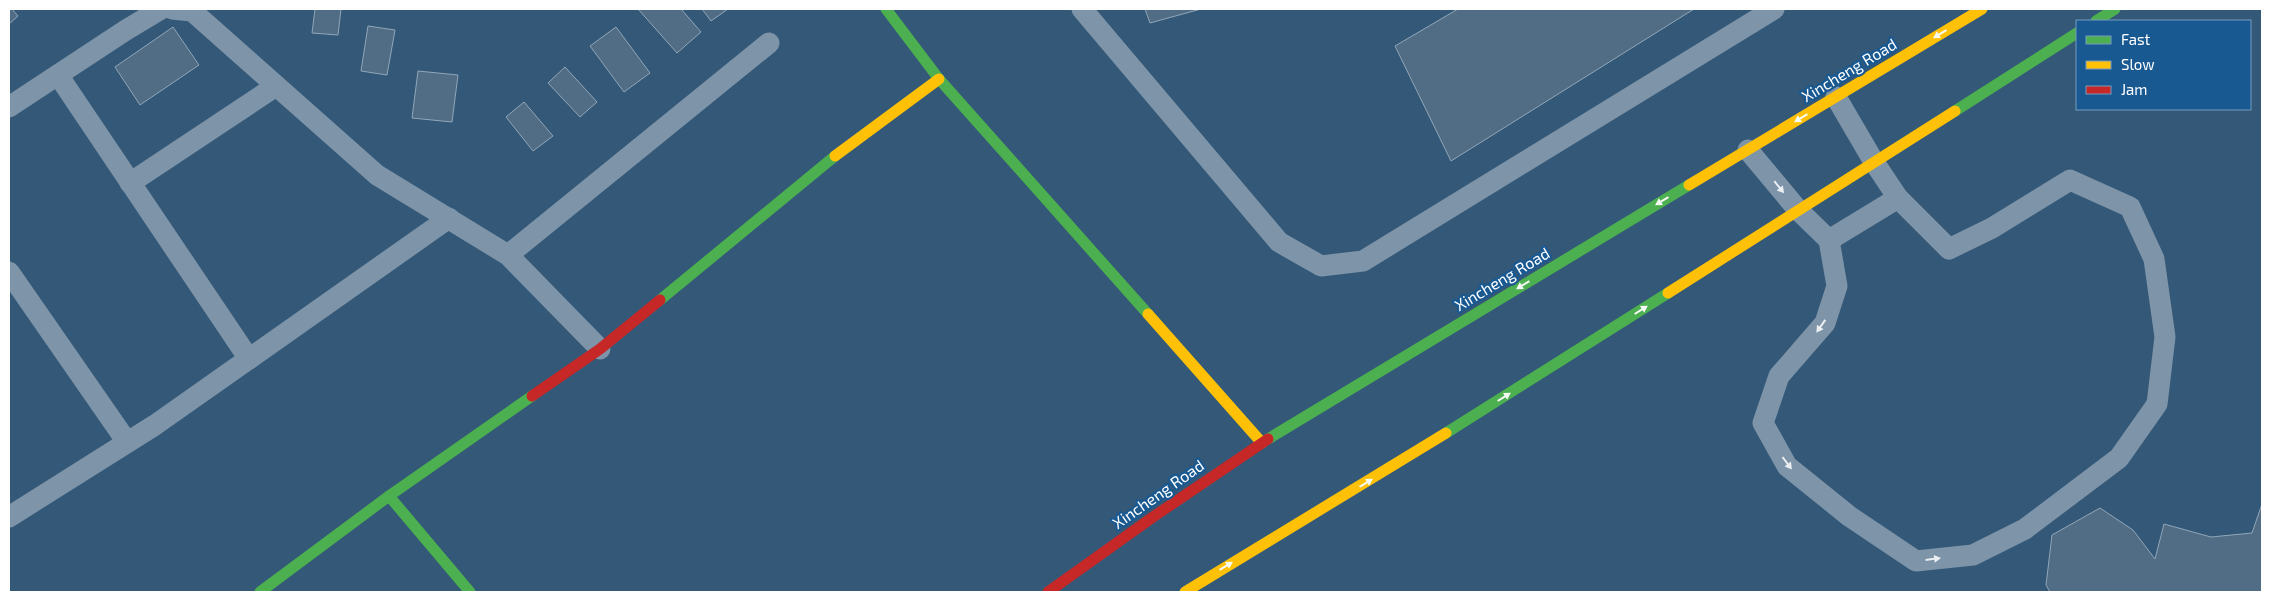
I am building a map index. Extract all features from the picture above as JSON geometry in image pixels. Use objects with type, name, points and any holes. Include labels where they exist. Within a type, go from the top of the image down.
[{"type":"main road","points":[[886,9],[939,79],[1262,443]]},
{"type":"main road","name":"Xincheng Road","points":[[1048,592],[1152,517],[1262,443],[1982,9]]},
{"type":"main road","points":[[2098,20],[2115,9]]},
{"type":"main road","points":[[1185,592],[1417,452],[2076,34]]},
{"type":"main road","points":[[260,592],[389,496],[600,348],[843,150],[939,79]]},
{"type":"main road","points":[[389,496],[470,592]]},
{"type":"lane","points":[[9,107],[161,9]]},
{"type":"lane","points":[[172,9],[192,12],[378,175],[508,255],[600,348]]},
{"type":"lane","points":[[1082,9],[1278,242],[1321,266],[1363,261],[1774,9]]},
{"type":"lane","points":[[508,255],[769,43]]},
{"type":"lane","points":[[58,75],[249,359]]},
{"type":"lane","points":[[130,183],[276,86]]},
{"type":"lane","points":[[1748,150],[1798,210],[1829,240],[1836,286],[1825,323],[1779,376],[1763,423],[1787,466],[1849,516],[1916,561],[1973,555],[2025,529],[2119,458],[2157,404],[2165,338],[2154,260],[2130,207],[2070,180],[1992,228],[1949,249],[1898,198],[1874,162],[1836,97]]},
{"type":"lane","points":[[1829,240],[1898,198]]},
{"type":"lane","points":[[9,517],[155,426],[449,218]]},
{"type":"lane","points":[[9,272],[127,442]]},
{"type":"building","points":[[9,9],[12,9],[18,16],[9,24]]},
{"type":"building","points":[[315,9],[341,9],[338,35],[312,33]]},
{"type":"building","points":[[638,9],[681,9],[701,32],[677,53]]},
{"type":"building","points":[[702,9],[728,9],[711,21]]},
{"type":"building","points":[[1145,9],[1201,9],[1150,23]]},
{"type":"building","points":[[1458,9],[1694,9],[1451,161],[1395,46]]},
{"type":"building","points":[[368,26],[395,30],[387,75],[361,71]]},
{"type":"building","points":[[173,27],[199,65],[140,105],[115,67]]},
{"type":"building","points":[[616,27],[650,73],[624,92],[590,46]]},
{"type":"building","points":[[565,67],[597,102],[580,117],[548,83]]},
{"type":"building","points":[[418,71],[458,75],[452,122],[412,118]]},
{"type":"building","points":[[524,102],[553,136],[533,151],[506,117]]},
{"type":"building","points":[[2262,504],[2262,592],[2050,592],[2046,585],[2052,535],[2100,508],[2133,530],[2155,559],[2164,524],[2211,537],[2252,533]]},
{"type":"traffic: fast","points":[[886,9],[939,79],[1148,314]]},
{"type":"traffic: fast","points":[[2098,20],[2115,9]]},
{"type":"traffic: fast","points":[[1955,111],[2076,34]]},
{"type":"traffic: fast","points":[[660,300],[835,156]]},
{"type":"traffic: fast","points":[[1268,439],[1689,185]]},
{"type":"traffic: fast","points":[[1446,433],[1668,293]]},
{"type":"traffic: fast","points":[[260,592],[389,496],[532,396]]},
{"type":"traffic: fast","points":[[389,496],[470,592]]},
{"type":"traffic: slow","points":[[1689,185],[1982,9]]},
{"type":"traffic: slow","points":[[835,156],[939,79]]},
{"type":"traffic: slow","points":[[1668,293],[1955,111]]},
{"type":"traffic: slow","points":[[1148,314],[1262,443]]},
{"type":"traffic: slow","points":[[1185,592],[1446,433]]},
{"type":"traffic: jam","points":[[532,396],[600,349],[660,300]]},
{"type":"traffic: jam","points":[[1048,592],[1153,517],[1268,439]]}]
